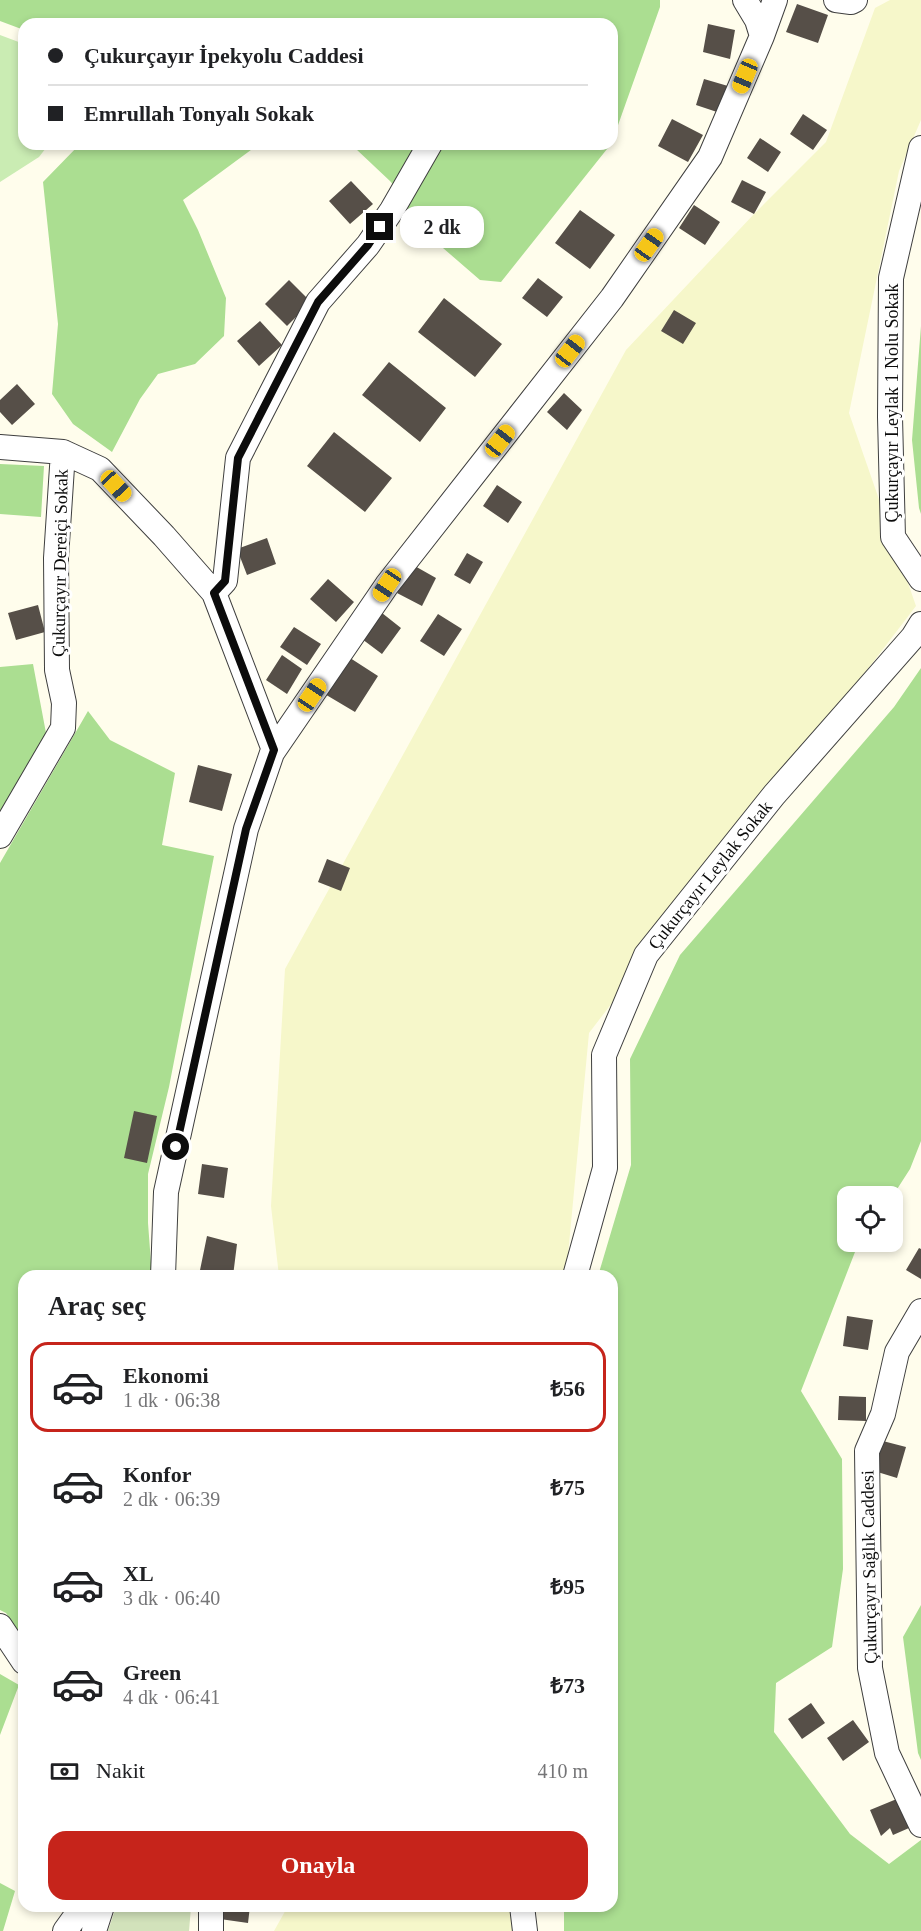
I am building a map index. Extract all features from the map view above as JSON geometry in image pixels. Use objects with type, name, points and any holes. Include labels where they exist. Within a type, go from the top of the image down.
[{"type":"street","points":[[745,0],[757,20],[762,36]]},
{"type":"street","points":[[163,1270],[166,1192],[246,829],[274,750],[387,585],[612,298],[710,157],[775,0]]},
{"type":"street","points":[[836,0],[851,2],[855,0]]},
{"type":"street","name":"Çukurçayır Leylak 1 Nolu Sokak","points":[[921,148],[891,278],[890,417],[893,537],[921,579]]},
{"type":"street","points":[[214,593],[225,581],[238,458],[318,302],[368,245],[392,210],[427,150]]},
{"type":"street","points":[[0,447],[63,452],[100,469],[214,593],[274,750]]},
{"type":"street","name":"Çukurçayır Dereiçi Sokak","points":[[0,836],[63,728],[64,703],[57,670],[56,558],[63,452]]},
{"type":"street","name":"Çukurçayır Leylak Sokak","points":[[577,1270],[605,1168],[604,1055],[646,955],[774,795],[913,637],[921,624]]},
{"type":"street","name":"Çukurçayır Sağlık Caddesi","points":[[921,1311],[897,1352],[883,1414],[867,1451],[870,1668],[887,1752],[921,1825]]},
{"type":"street","points":[[0,1626],[18,1653]]},
{"type":"street","points":[[65,1931],[79,1912]]},
{"type":"street","points":[[94,1931],[100,1912]]},
{"type":"street","points":[[211,1912],[211,1931]]},
{"type":"street","points":[[523,1912],[525,1931]]},
{"type":"green space","points":[[0,0],[660,0],[660,7],[618,125],[618,18],[18,18],[18,28],[0,21]]},
{"type":"green space","points":[[890,0],[921,0],[921,120],[899,171],[849,413],[916,606],[589,1033],[567,1270],[278,1270],[271,1206],[285,969],[626,350],[754,214],[826,142],[875,8]]},
{"type":"green space","points":[[0,35],[18,42],[18,150],[44,150],[39,157],[0,182]]},
{"type":"green space","points":[[74,150],[251,150],[183,200],[226,298],[224,336],[195,364],[158,374],[140,399],[112,452],[73,424],[52,394],[58,324],[43,182]]},
{"type":"green space","points":[[357,150],[606,150],[501,282],[480,280],[421,229],[391,182]]},
{"type":"green space","points":[[921,326],[921,514],[912,440]]},
{"type":"green space","points":[[0,464],[44,466],[41,517],[0,514]]},
{"type":"green space","points":[[33,664],[46,733],[0,814],[0,667]]},
{"type":"green space","points":[[921,668],[921,1141],[910,1169],[899,1186],[837,1186],[837,1252],[855,1252],[801,1391],[842,1459],[843,1569],[832,1647],[776,1683],[774,1732],[850,1834],[889,1864],[921,1840],[921,1931],[564,1931],[564,1912],[618,1912],[618,1270],[600,1270],[631,1165],[630,1059],[680,955],[894,707]]},
{"type":"green space","points":[[88,711],[110,740],[175,773],[162,845],[214,856],[169,1087],[148,1174],[148,1223],[152,1270],[18,1270],[18,1630],[6,1613],[0,1610],[0,863]]},
{"type":"green space","points":[[921,1605],[921,1760],[918,1753],[903,1637]]},
{"type":"green space","points":[[0,1674],[18,1684],[18,1688],[0,1735]]},
{"type":"green space","points":[[0,1883],[15,1891],[3,1931],[0,1931]]},
{"type":"green space","points":[[114,1912],[191,1912],[189,1931],[108,1931]]},
{"type":"green space","points":[[285,1912],[510,1912],[512,1931],[274,1931]]},
{"type":"building","points":[[797,4],[828,15],[818,43],[786,32]]},
{"type":"building","points":[[708,24],[735,30],[730,59],[703,52]]},
{"type":"building","points":[[704,79],[728,86],[720,113],[696,105]]},
{"type":"building","points":[[803,114],[827,130],[813,150],[790,134]]},
{"type":"building","points":[[672,119],[703,135],[688,162],[658,146]]},
{"type":"building","points":[[760,138],[781,152],[768,172],[747,158]]},
{"type":"building","points":[[742,180],[766,192],[754,214],[731,202]]},
{"type":"building","points":[[351,181],[373,204],[350,224],[329,201]]},
{"type":"building","points":[[694,205],[720,222],[705,245],[679,228]]},
{"type":"building","points":[[580,210],[615,235],[590,269],[555,243]]},
{"type":"building","points":[[538,278],[563,297],[547,317],[522,298]]},
{"type":"building","points":[[289,280],[311,302],[287,326],[265,304]]},
{"type":"building","points":[[444,298],[502,344],[475,377],[418,332]]},
{"type":"building","points":[[674,310],[696,323],[683,344],[661,331]]},
{"type":"building","points":[[260,321],[282,345],[259,366],[237,341]]},
{"type":"building","points":[[389,362],[446,408],[420,442],[362,395]]},
{"type":"building","points":[[17,384],[35,404],[12,425],[0,412],[0,400]]},
{"type":"building","points":[[564,393],[582,410],[567,430],[547,412]]},
{"type":"building","points":[[334,432],[392,478],[365,512],[307,466]]},
{"type":"building","points":[[497,485],[522,502],[508,523],[483,506]]},
{"type":"building","points":[[267,538],[276,564],[247,575],[237,549]]},
{"type":"building","points":[[467,553],[483,562],[470,584],[454,575]]},
{"type":"building","points":[[413,565],[436,578],[422,606],[397,593]]},
{"type":"building","points":[[328,579],[354,602],[336,622],[310,599]]},
{"type":"building","points":[[38,605],[45,632],[16,640],[8,613]]},
{"type":"building","points":[[382,613],[401,628],[382,654],[362,639]]},
{"type":"building","points":[[438,614],[462,629],[444,656],[420,641]]},
{"type":"building","points":[[294,627],[321,644],[307,665],[280,647]]},
{"type":"building","points":[[282,655],[302,669],[287,694],[266,680]]},
{"type":"building","points":[[347,656],[378,676],[355,712],[323,693]]},
{"type":"building","points":[[198,765],[232,774],[222,811],[189,802]]},
{"type":"building","points":[[327,859],[350,868],[341,891],[318,882]]},
{"type":"building","points":[[134,1111],[157,1116],[147,1163],[124,1158]]},
{"type":"building","points":[[202,1164],[228,1168],[224,1198],[198,1194]]},
{"type":"building","points":[[207,1236],[237,1244],[234,1270],[200,1270]]},
{"type":"building","points":[[919,1248],[921,1249],[921,1279],[906,1270]]},
{"type":"building","points":[[847,1316],[873,1320],[868,1350],[843,1346]]},
{"type":"building","points":[[839,1396],[866,1397],[866,1421],[838,1420]]},
{"type":"building","points":[[879,1440],[906,1447],[897,1478],[871,1470]]},
{"type":"building","points":[[811,1703],[825,1723],[802,1739],[788,1719]]},
{"type":"building","points":[[853,1720],[869,1742],[843,1761],[827,1738]]},
{"type":"building","points":[[904,1796],[903,1815],[909,1828],[893,1835],[890,1828],[881,1836],[870,1810]]},
{"type":"building","points":[[221,1912],[249,1912],[248,1923],[220,1919]]},
{"type":"route","points":[[176,1147],[246,829],[274,750],[214,593],[225,581],[238,458],[318,302],[368,245],[380,227]]}]
